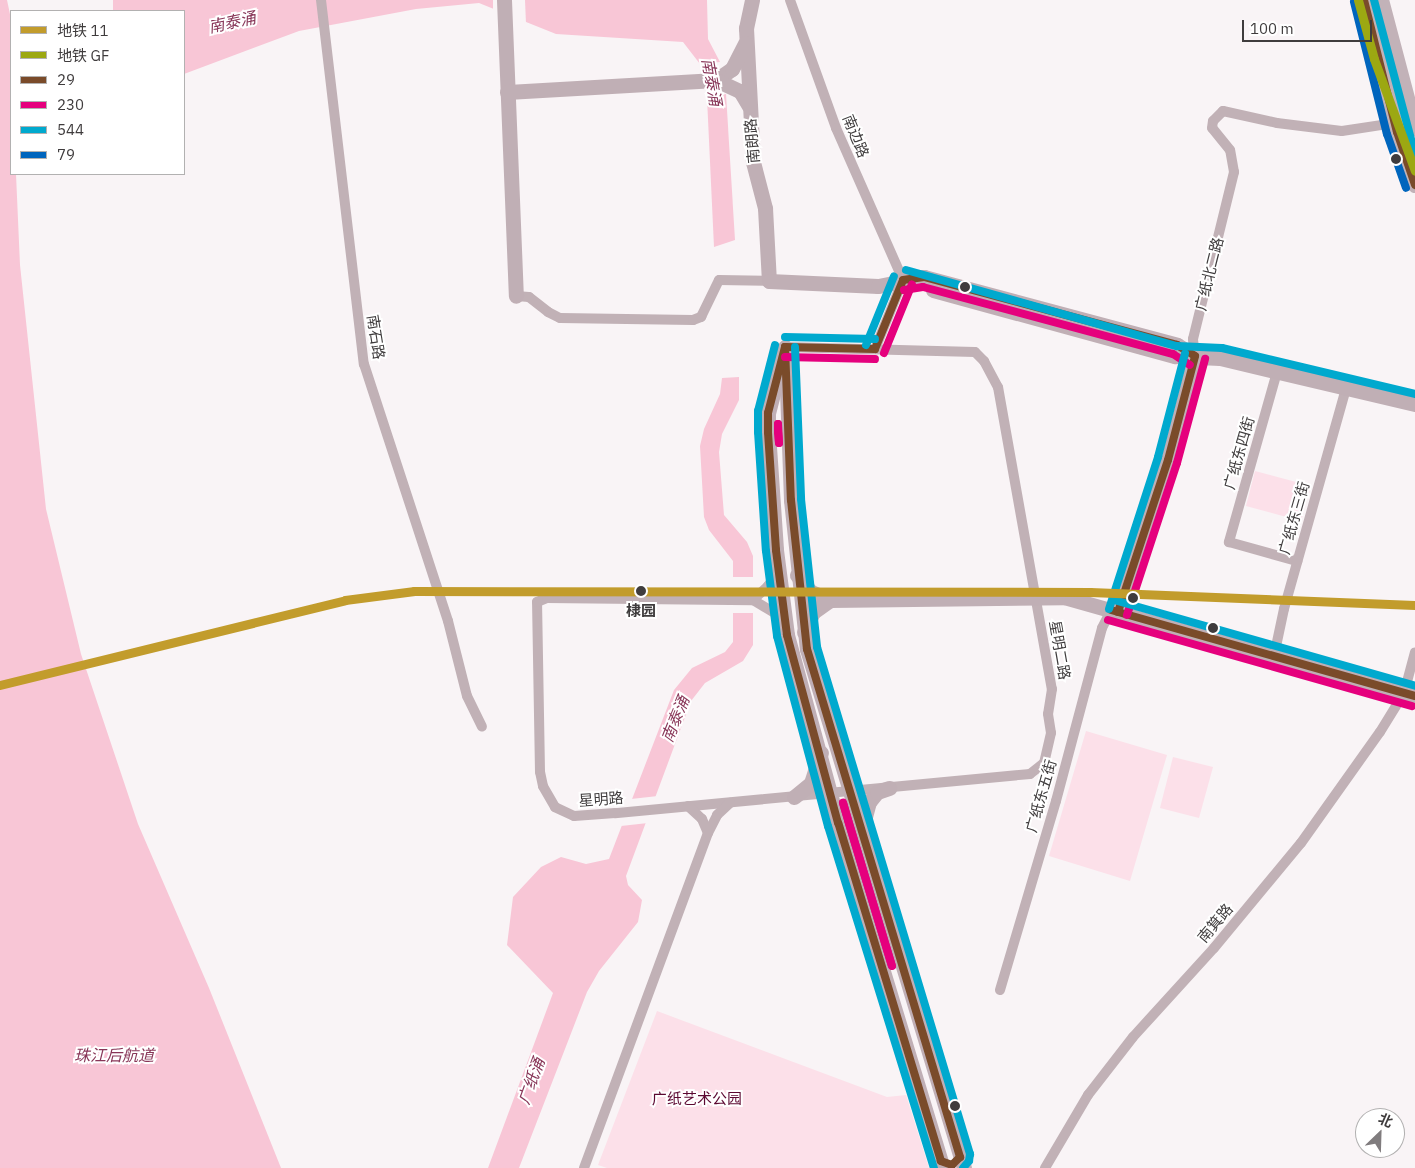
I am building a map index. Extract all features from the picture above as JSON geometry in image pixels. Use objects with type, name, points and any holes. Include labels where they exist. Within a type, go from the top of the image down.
[{"type":"main road","points":[[1364,0],[1395,123],[1415,184]]},
{"type":"main road","points":[[1382,2],[1415,129]]},
{"type":"street","name":"南石路","points":[[321,0],[364,364],[448,621],[467,696],[482,727]]},
{"type":"street","points":[[504,0],[510,48],[520,296],[560,318],[693,320],[701,317],[719,280],[878,286],[924,277],[1177,345],[1195,356],[1277,372],[1415,404]]},
{"type":"street","points":[[510,48],[513,0]]},
{"type":"street","name":"南朗路","points":[[752,0],[746,40],[753,162],[766,214],[769,281]]},
{"type":"street","name":"南边路","points":[[790,0],[836,128],[903,280]]},
{"type":"street","points":[[716,80],[736,63],[746,40]]},
{"type":"street","points":[[512,92],[716,80],[740,90],[750,107]]},
{"type":"street","name":"广纸北二路","points":[[1114,611],[1168,460],[1195,356],[1193,339],[1234,172],[1230,150],[1212,128],[1213,121],[1223,111],[1277,123],[1342,131],[1395,123]]},
{"type":"street","points":[[785,347],[876,349],[903,280]]},
{"type":"street","points":[[785,347],[797,575],[804,633],[825,712],[962,1162],[952,1165],[942,1164],[854,874],[821,753],[796,674],[785,619],[779,571],[768,422],[785,347]]},
{"type":"street","name":"星明二路","points":[[850,792],[1030,774],[1041,766],[1050,739],[1048,714],[1052,689],[998,387],[984,361],[975,352],[876,349]]},
{"type":"street","name":"广纸东四街","points":[[1277,372],[1229,542],[1297,560]]},
{"type":"street","name":"广纸东三街","points":[[1274,656],[1297,560],[1346,388]]},
{"type":"street","points":[[779,571],[757,599],[785,619]]},
{"type":"street","points":[[797,575],[811,592],[830,600],[1064,597],[1410,695]]},
{"type":"street","name":"星明路","points":[[757,599],[547,598],[537,602],[535,611],[543,786],[555,807],[569,815],[615,813],[850,792]]},
{"type":"street","points":[[804,633],[813,612],[830,600]]},
{"type":"street","name":"广纸东五街","points":[[1000,990],[1056,801],[1102,628],[1114,611]]},
{"type":"street","name":"南箕路","points":[[1045,1168],[1088,1095],[1133,1037],[1214,948],[1301,843],[1380,732],[1410,695],[1415,652]]},
{"type":"street","points":[[810,718],[819,720],[825,712]]},
{"type":"street","points":[[794,797],[811,783],[821,753]]},
{"type":"street","points":[[862,829],[863,815],[869,802],[877,792],[889,788]]},
{"type":"street","points":[[584,1168],[708,833],[721,810],[730,803]]},
{"type":"street","points":[[684,807],[702,819],[708,833]]},
{"type":"street","points":[[854,874],[862,864],[873,868]]},
{"type":"green space","points":[[1255,471],[1311,486],[1301,521],[1246,506]]},
{"type":"green space","points":[[1086,731],[1167,755],[1130,881],[1049,856]]},
{"type":"green space","points":[[1173,757],[1213,767],[1199,818],[1160,808]]},
{"type":"green space","name":"广纸艺术公园","points":[[657,1011],[887,1097],[906,1095],[929,1168],[607,1168],[598,1165]]},
{"type":"water","name":"珠江后航道","points":[[0,0],[7,0],[10,14],[10,175],[16,175],[20,265],[46,509],[81,654],[138,824],[209,988],[281,1168],[0,1168]]},
{"type":"water","points":[[113,0],[707,0],[708,39],[720,62],[700,64],[683,42],[556,34],[479,3],[416,9],[299,31],[185,74],[185,10],[113,10]]},
{"type":"water","points":[[726,94],[735,240],[714,247],[707,98]]},
{"type":"water","name":"广纸涌","points":[[739,377],[739,400],[722,434],[719,452],[724,515],[747,542],[753,556],[753,645],[743,661],[705,683],[691,701],[626,876],[628,885],[642,900],[638,922],[599,971],[587,992],[519,1168],[488,1168],[553,993],[507,945],[513,897],[541,867],[561,857],[586,864],[609,859],[674,690],[692,668],[725,652],[733,642],[733,561],[709,530],[704,517],[700,446],[704,429],[720,394],[722,378]]},
{"type":"pier","points":[[493,0],[525,0],[526,24],[493,11]]},
{"type":"pier","points":[[732,577],[756,577],[756,613],[731,613]]},
{"type":"pier","points":[[658,796],[648,823],[621,826],[631,799]]},
{"type":"waterway","name":"南泰涌","points":[[708,53],[717,106]]},
{"type":"metro line","name":"GF","points":[[1358,0],[1374,59],[1415,171]]},
{"type":"metro line","name":"11","points":[[0,685],[345,600],[414,591],[1090,592],[1415,605]]},
{"type":"transit line","name":"29","points":[[1364,0],[1397,132],[1415,185]]},
{"type":"transit line","name":"544","points":[[1374,0],[1415,154]]},
{"type":"transit line","name":"79","points":[[1354,2],[1387,134],[1406,188]]},
{"type":"transit line","name":"544","points":[[906,270],[1177,346],[1222,348],[1415,394]]},
{"type":"transit line","name":"544","points":[[866,345],[894,276]]},
{"type":"transit line","name":"29","points":[[903,280],[924,277],[1177,345],[1195,356]]},
{"type":"transit line","name":"29","points":[[875,349],[903,280]]},
{"type":"transit line","name":"230","points":[[884,353],[912,284]]},
{"type":"transit line","name":"230","points":[[904,290],[923,287],[1173,354],[1190,365]]},
{"type":"transit line","name":"544","points":[[785,337],[875,339]]},
{"type":"transit line","name":"544","points":[[775,345],[758,411],[758,432],[766,551],[777,636],[828,826],[934,1168]]},
{"type":"transit line","name":"29","points":[[785,347],[791,500],[807,649],[960,1157],[952,1165],[941,1161],[838,823],[787,635],[776,550],[768,432],[768,413],[785,347]]},
{"type":"transit line","name":"29","points":[[785,347],[875,349]]},
{"type":"transit line","name":"544","points":[[795,347],[801,499],[817,647],[970,1154],[969,1161],[963,1168]]},
{"type":"transit line","name":"544","points":[[1109,609],[1158,457],[1185,353]]},
{"type":"transit line","name":"29","points":[[1118,612],[1168,460],[1195,356]]},
{"type":"transit line","name":"230","points":[[785,357],[875,359]]},
{"type":"transit line","name":"230","points":[[1127,615],[1177,463],[1205,359]]},
{"type":"transit line","name":"230","points":[[778,424],[779,443],[778,432],[778,424]]},
{"type":"transit line","name":"544","points":[[1114,600],[1415,686]]},
{"type":"transit line","name":"29","points":[[1111,610],[1415,696]]},
{"type":"transit line","name":"230","points":[[1108,620],[1412,706]]},
{"type":"transit line","name":"230","points":[[843,803],[892,966],[848,820],[843,803]]},
{"type":"place","name":"棣园","points":[[641,591]]}]
